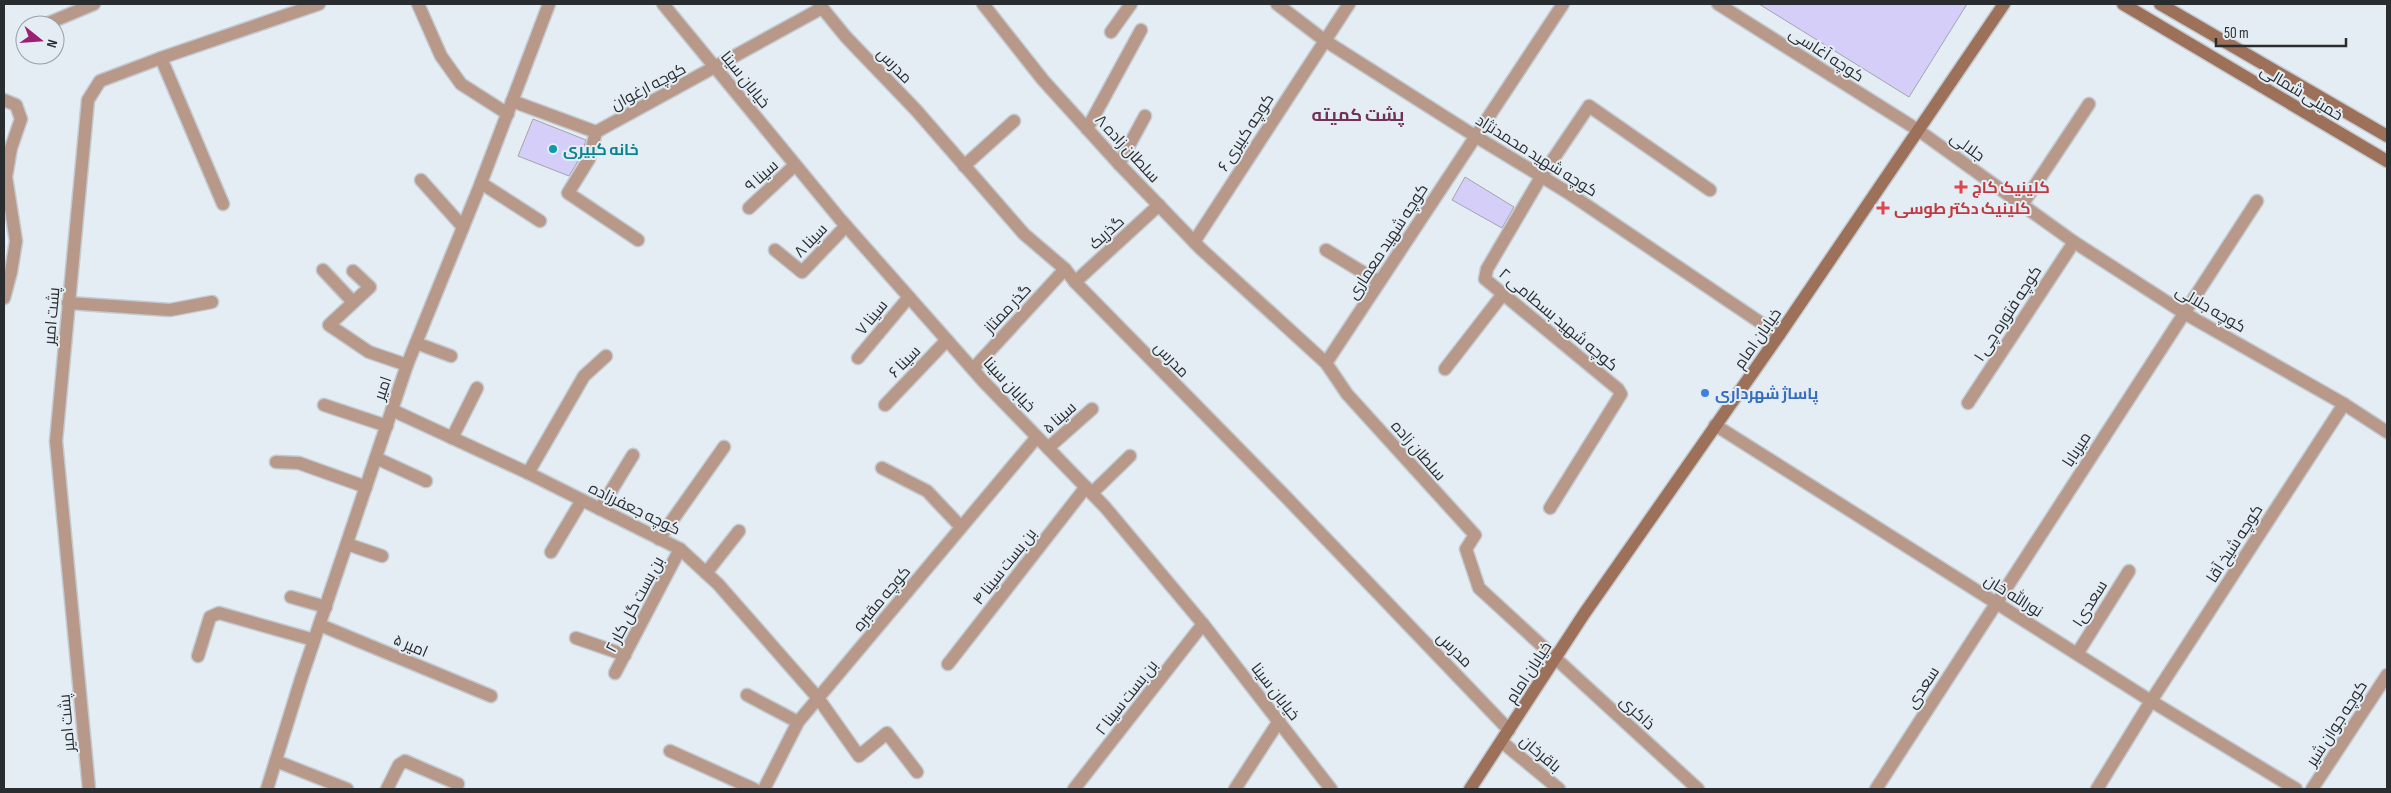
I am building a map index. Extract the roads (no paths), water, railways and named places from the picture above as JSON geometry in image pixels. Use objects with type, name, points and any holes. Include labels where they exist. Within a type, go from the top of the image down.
[{"type":"main road","name":"خیابان امام","points":[[1470,789],[1556,658],[2004,4]]},
{"type":"main road","name":"خمینی شمالی","points":[[2123,4],[2387,161]]},
{"type":"main road","name":"خمینی شمالی","points":[[2160,4],[2387,136]]},
{"type":"street","points":[[65,16],[94,4]]},
{"type":"street","name":"پشت امیر","points":[[89,789],[56,441],[88,100],[100,82],[161,58],[319,4]]},
{"type":"street","points":[[418,4],[441,56],[461,84],[508,114]]},
{"type":"street","name":"امیر","points":[[267,789],[314,640],[407,365],[481,183],[549,4]]},
{"type":"street","name":"خیابان سینا","points":[[663,4],[846,226],[973,369],[1089,490],[1203,624],[1331,789]]},
{"type":"street","name":"سلطان زاده ۸","points":[[983,4],[1043,80],[1119,164],[1194,242],[1303,342]]},
{"type":"street","points":[[1111,32],[1131,4]]},
{"type":"street","name":"کوچه شهید محمدنژاد","points":[[1277,4],[1324,40],[1541,177],[1695,277],[1779,335]]},
{"type":"street","name":"کوچه کبیری ۶","points":[[1194,242],[1349,4]]},
{"type":"street","name":"کوچه شهید معماری","points":[[1326,363],[1563,4]]},
{"type":"street","name":"کوچه آغاسی","points":[[1718,4],[1735,8],[1918,130]]},
{"type":"street","name":"کوچه ارغوان","points":[[596,132],[715,68],[821,6]]},
{"type":"street","name":"مدرس","points":[[821,6],[846,38],[916,110],[1024,234],[1065,269],[1075,282],[1285,496],[1510,730]]},
{"type":"street","points":[[1088,129],[1141,30]]},
{"type":"street","points":[[161,58],[223,204]]},
{"type":"street","points":[[4,100],[16,105],[21,119],[11,148],[6,178],[16,240],[12,272],[4,298]]},
{"type":"street","points":[[512,101],[596,132],[589,159],[568,193],[638,240]]},
{"type":"street","points":[[2022,205],[2089,104]]},
{"type":"street","points":[[1541,177],[1588,106],[1710,190]]},
{"type":"street","points":[[1119,164],[1145,116]]},
{"type":"street","points":[[964,166],[1014,121]]},
{"type":"street","name":"جلالی","points":[[1918,130],[2022,205]]},
{"type":"street","name":"سینا ۹","points":[[749,208],[795,165]]},
{"type":"street","name":"کوچه شهید بسطامی ۲","points":[[1541,177],[1484,275],[1485,279],[1618,389],[1621,394],[1550,508]]},
{"type":"street","points":[[421,180],[463,228]]},
{"type":"street","points":[[481,183],[540,222]]},
{"type":"street","name":"میربابا","points":[[1996,603],[2257,201]]},
{"type":"street","name":"گذریک","points":[[1075,282],[1159,205]]},
{"type":"street","name":"کوچه جلالی","points":[[2022,205],[2074,242],[2184,313],[2385,426]]},
{"type":"street","name":"سینا ۸","points":[[775,250],[802,272],[846,226]]},
{"type":"street","name":"کوچه فتوره چی ۱","points":[[1968,403],[2074,242]]},
{"type":"street","points":[[1326,250],[1379,282]]},
{"type":"street","name":"گذر ممتاز","points":[[973,369],[1065,269]]},
{"type":"street","points":[[323,270],[353,302]]},
{"type":"street","points":[[353,271],[370,287],[329,324],[369,352],[407,365]]},
{"type":"street","points":[[1445,369],[1503,294]]},
{"type":"street","name":"سینا ۷","points":[[858,358],[909,296]]},
{"type":"street","points":[[68,303],[170,310],[212,302]]},
{"type":"street","name":"سینا ۶","points":[[885,405],[947,340]]},
{"type":"street","name":"سلطان زاده","points":[[1303,342],[1326,363],[1347,394],[1475,535],[1466,550],[1479,588]]},
{"type":"street","points":[[416,343],[451,356]]},
{"type":"street","points":[[528,473],[584,376],[606,356]]},
{"type":"street","points":[[452,438],[477,388]]},
{"type":"street","name":"کوچه شیخ آقا","points":[[2097,789],[2151,701],[2344,404]]},
{"type":"street","points":[[324,405],[387,426]]},
{"type":"street","name":"سینا ۵","points":[[1048,448],[1092,409]]},
{"type":"street","name":"کوچه جعفرزاده","points":[[392,410],[528,473],[680,549],[706,573],[818,698],[859,756],[887,733],[917,772]]},
{"type":"street","name":"نورالله خان","points":[[1715,425],[2151,701],[2296,789]]},
{"type":"street","name":"کوچه مقبره","points":[[764,789],[798,722],[1037,437]]},
{"type":"street","points":[[659,539],[724,447]]},
{"type":"street","points":[[600,509],[633,455]]},
{"type":"street","name":"بن بست سینا ۴","points":[[948,664],[1089,490],[1130,456]]},
{"type":"street","points":[[376,458],[426,481]]},
{"type":"street","points":[[276,462],[299,463],[366,487]]},
{"type":"street","points":[[882,468],[926,491],[961,527]]},
{"type":"street","points":[[552,552],[582,500]]},
{"type":"street","points":[[706,573],[739,530]]},
{"type":"street","points":[[347,544],[382,556]]},
{"type":"street","name":"بن بست گل کار ۲","points":[[615,673],[680,549]]},
{"type":"street","name":"سعدی۱","points":[[2077,654],[2129,570]]},
{"type":"street","name":"ذاکری","points":[[1479,588],[1698,789]]},
{"type":"street","points":[[291,597],[326,607]]},
{"type":"street","name":"سعدی","points":[[1876,789],[1996,603]]},
{"type":"street","points":[[198,656],[210,616],[219,613],[314,640]]},
{"type":"street","name":"بن بست سینا ۲","points":[[1074,789],[1203,624]]},
{"type":"street","name":"امیر ۵","points":[[320,625],[490,696]]},
{"type":"street","points":[[576,638],[625,655]]},
{"type":"street","name":"کوچه جوان شیر","points":[[2312,789],[2387,674]]},
{"type":"street","points":[[747,695],[798,722]]},
{"type":"street","points":[[1235,789],[1278,721]]},
{"type":"street","name":"باقرخان","points":[[1502,742],[1559,789]]},
{"type":"street","points":[[670,751],[754,789]]},
{"type":"street","points":[[276,761],[347,789]]},
{"type":"street","points":[[387,789],[399,765],[405,761],[458,784]]},
{"type":"place","name":"خانه کبیری","points":[[553,149]]},
{"type":"place","name":"کلینیک کاج","points":[[1961,187]]},
{"type":"place","name":"کلینیک دکتر طوسی","points":[[1883,208]]},
{"type":"place","name":"پاساژ شهرداری","points":[[1705,393]]},
{"type":"district","name":"پشت کمیته","points":[[1358,115]]}]
